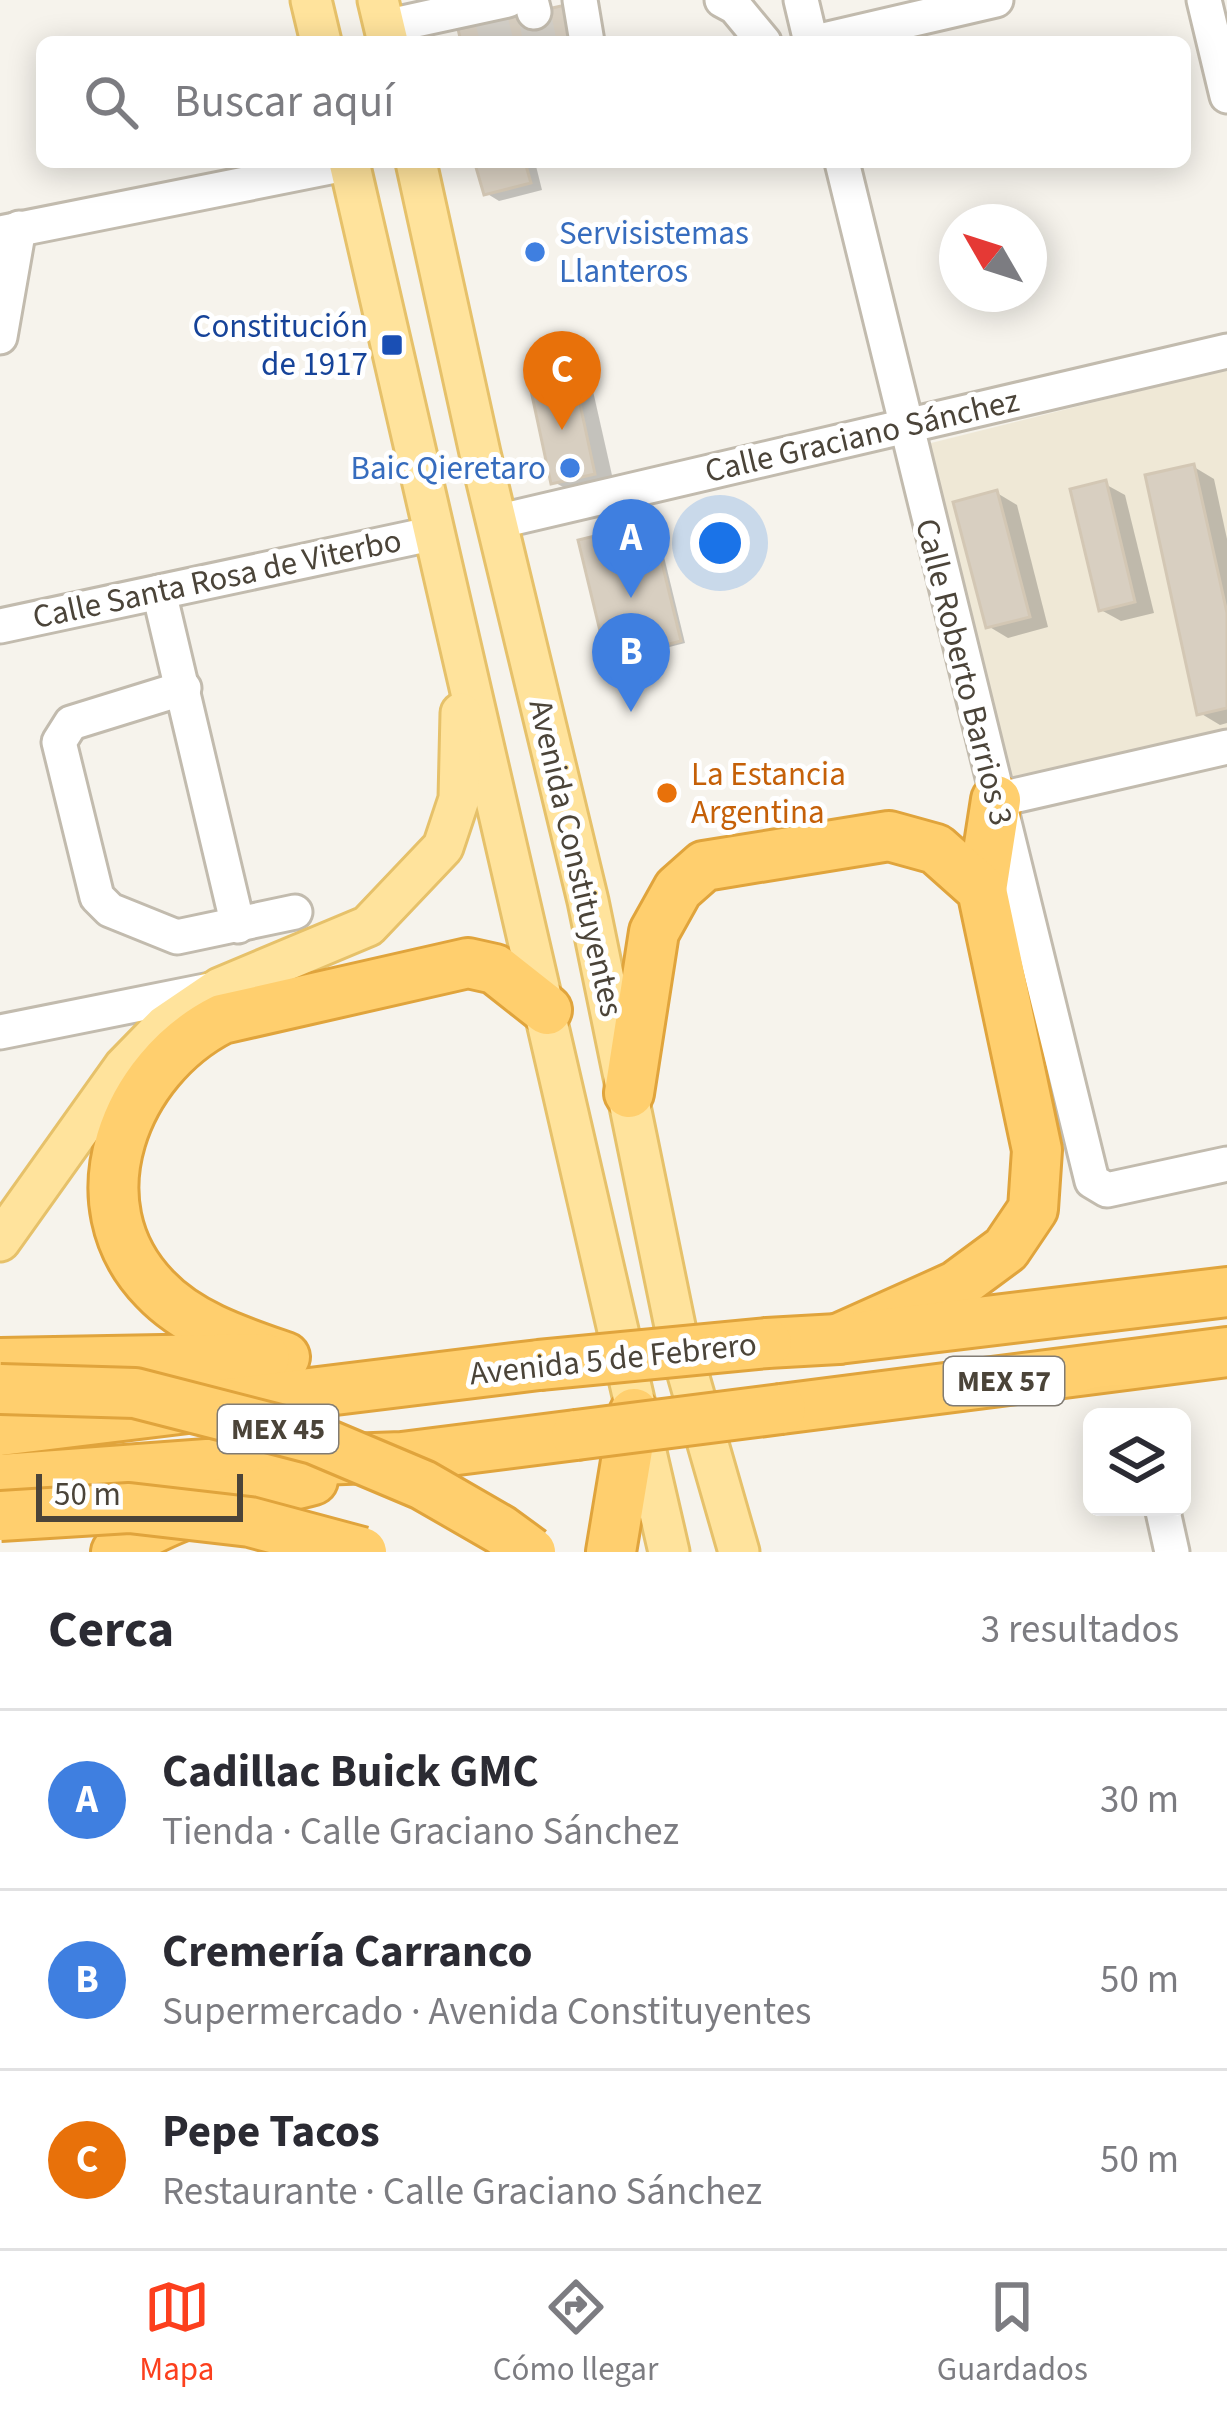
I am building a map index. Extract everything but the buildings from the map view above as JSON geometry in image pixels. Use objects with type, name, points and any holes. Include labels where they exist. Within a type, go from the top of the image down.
[{"type":"highway","points":[[838,1339],[956,1286],[1006,1250],[1033,1209],[1037,1150],[982,890],[996,800]]},
{"type":"highway","points":[[629,1094],[654,932],[678,890],[704,866],[889,836],[936,849],[982,890]]},
{"type":"highway","points":[[285,1357],[174,1307],[138,1269],[125,1246],[116,1222],[112,1172],[125,1126],[154,1073],[180,1045],[222,1019],[468,963],[495,969],[547,1010]]},
{"type":"highway","name":"Avenida 5 de Febrero","points":[[0,1431],[518,1367],[838,1339],[1227,1292]]},
{"type":"highway","name":"Avenida 5 de Febrero","points":[[0,1479],[207,1464],[402,1457],[1227,1352]]},
{"type":"highway","points":[[0,1364],[285,1357],[518,1367]]},
{"type":"highway","name":"MEX 45","points":[[0,1389],[135,1393],[314,1439],[423,1485],[531,1552]]},
{"type":"highway","points":[[611,1552],[634,1412]]},
{"type":"highway","points":[[114,1547],[207,1507],[402,1457]]},
{"type":"highway","points":[[0,1530],[207,1464]]},
{"type":"highway","points":[[0,1516],[129,1508],[250,1522],[362,1552]]},
{"type":"main road","points":[[311,0],[320,36]]},
{"type":"main road","name":"Avenida Constituyentes","points":[[351,168],[669,1552]]},
{"type":"main road","name":"Avenida Constituyentes","points":[[417,168],[588,901],[677,1336],[734,1537]]},
{"type":"main road","points":[[0,1241],[124,1066],[164,1026],[220,988],[368,926],[443,847],[459,799],[461,654]]},
{"type":"street","points":[[580,0],[586,36]]},
{"type":"street","points":[[722,0],[759,36]]},
{"type":"street","points":[[801,0],[811,36]]},
{"type":"street","points":[[839,36],[996,0]]},
{"type":"street","points":[[1204,0],[1227,96]]},
{"type":"street","points":[[383,23],[454,27],[510,8]]},
{"type":"street","points":[[0,337],[10,231],[320,168]]},
{"type":"street","name":"Calle Roberto Barrios 3","points":[[843,168],[1092,1180],[1107,1190],[1227,1164]]},
{"type":"street","name":"Calle Graciano Sánchez","points":[[496,521],[1227,351]]},
{"type":"street","name":"Calle Santa Rosa de Viterbo","points":[[0,626],[435,533]]},
{"type":"street","points":[[159,592],[238,926]]},
{"type":"street","points":[[184,688],[71,723],[59,742],[97,897],[104,905],[177,937],[295,911]]},
{"type":"street","points":[[996,800],[1227,747]]},
{"type":"street","points":[[0,1032],[220,988]]},
{"type":"street","points":[[1164,1516],[1172,1552]]},
{"type":"street","points":[[734,1537],[757,1552]]},
{"type":"shaded area","points":[[1227,369],[1227,736],[1010,790],[927,444]]},
{"type":"tunnel","points":[[534,12],[539,36]]},
{"type":"tunnel","points":[[492,22],[496,36]]},
{"type":"place","name":"Servisistemas Llanteros","points":[[535,252]]},
{"type":"place","name":"Constitución de 1917","points":[[392,345]]},
{"type":"place","name":"Pepe Tacos","points":[[562,430]]},
{"type":"place","name":"Baic Qieretaro","points":[[570,468]]},
{"type":"place","name":"Cadillac Buick GMC","points":[[631,598]]},
{"type":"place","name":"Cremería Carranco","points":[[631,712]]},
{"type":"place","name":"La Estancia Argentina","points":[[667,793]]}]
